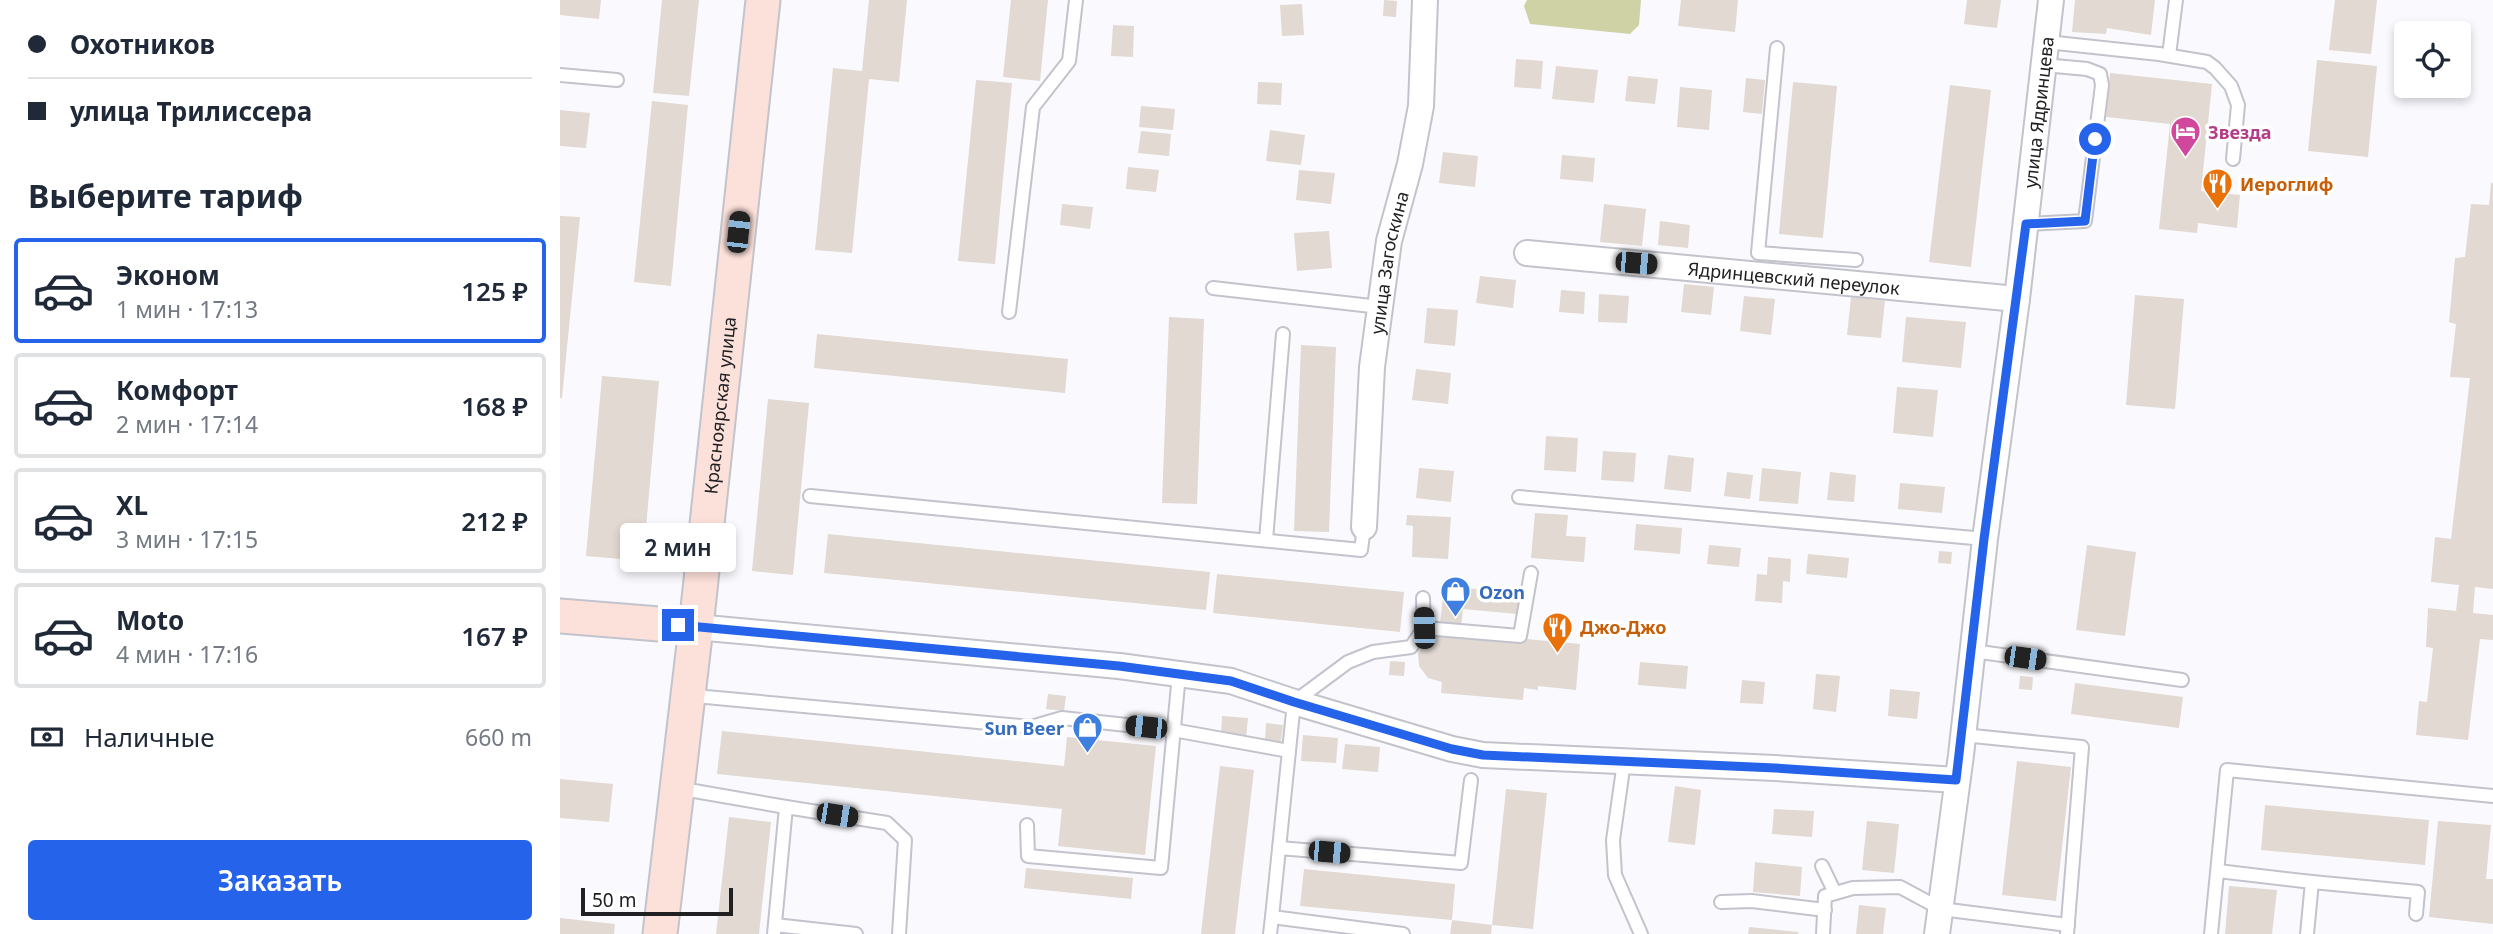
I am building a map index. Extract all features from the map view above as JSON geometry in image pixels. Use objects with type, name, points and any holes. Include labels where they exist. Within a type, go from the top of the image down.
[{"type":"street","name":"Красноярская улица","points":[[660,934],[696,627],[763,0]]},
{"type":"street","name":"улица Загоскина","points":[[1364,527],[1372,367],[1389,241],[1421,106],[1425,0]]},
{"type":"street","name":"улица Ядринцева","points":[[1937,934],[1973,651],[1984,539],[2017,299],[2051,0]]},
{"type":"street","name":"Ядринцевский переулок","points":[[1527,253],[2017,299]]},
{"type":"street","points":[[560,616],[1119,666],[1231,681],[1452,749],[1483,755],[1775,768],[1956,780]]},
{"type":"lane","points":[[1009,312],[1033,107],[1069,61],[1076,0]]},
{"type":"lane","points":[[2169,55],[2176,0]]},
{"type":"lane","points":[[1777,48],[1758,253],[1856,260]]},
{"type":"lane","points":[[2046,53],[2169,55],[2207,62],[2231,86],[2238,105],[2233,159]]},
{"type":"lane","points":[[2026,224],[2085,221],[2102,85],[2100,74],[2046,53]]},
{"type":"lane","points":[[560,75],[617,80]]},
{"type":"lane","points":[[1213,288],[1380,307]]},
{"type":"lane","points":[[1266,540],[1283,334]]},
{"type":"lane","points":[[810,496],[1361,550],[1364,527]]},
{"type":"lane","points":[[1519,497],[1984,539]]},
{"type":"lane","points":[[1424,628],[1520,636],[1531,573]]},
{"type":"lane","points":[[1270,934],[1294,702],[1348,662],[1373,652],[1411,647],[1424,628],[1423,598]]},
{"type":"lane","points":[[1973,651],[2182,680]]},
{"type":"lane","points":[[1027,825],[1028,856],[1161,868],[1179,674]]},
{"type":"lane","points":[[688,694],[1031,727],[1062,718],[1173,730],[1289,751]]},
{"type":"lane","points":[[1824,934],[1825,896],[1853,888],[1900,887],[1941,909],[2067,930],[2082,747],[1963,735]]},
{"type":"lane","points":[[1624,762],[1613,840],[1615,875],[1641,934]]},
{"type":"lane","points":[[2211,934],[2227,769],[2493,796]]},
{"type":"lane","points":[[1279,848],[1461,863],[1471,780]]},
{"type":"lane","points":[[677,788],[887,823],[905,841],[899,934]]},
{"type":"lane","points":[[786,807],[774,929],[856,934]]},
{"type":"lane","points":[[1822,866],[1835,893]]},
{"type":"lane","points":[[2218,871],[2418,892],[2416,914]]},
{"type":"lane","points":[[2308,934],[2312,882]]},
{"type":"lane","points":[[1721,902],[1752,901],[1825,910]]},
{"type":"lane","points":[[1272,917],[1403,934]]},
{"type":"green space","points":[[1527,0],[1641,0],[1639,25],[1630,34],[1530,24],[1524,6]]},
{"type":"building","points":[[560,0],[601,0],[599,19],[560,15]]},
{"type":"building","points":[[662,0],[699,0],[689,96],[653,93]]},
{"type":"building","points":[[869,0],[907,0],[899,82],[869,79],[852,253],[815,250],[833,68],[862,71]]},
{"type":"building","points":[[1011,0],[1048,0],[1040,81],[1003,77]]},
{"type":"building","points":[[1384,0],[1397,1],[1396,17],[1383,16]]},
{"type":"building","points":[[1681,0],[1738,0],[1735,32],[1678,26]]},
{"type":"building","points":[[1967,0],[2001,0],[1997,28],[1964,24]]},
{"type":"building","points":[[2075,0],[2155,0],[2151,35],[2107,28],[2106,34],[2072,32]]},
{"type":"building","points":[[2335,0],[2377,0],[2371,54],[2329,50]]},
{"type":"building","points":[[1302,4],[1304,35],[1282,36],[1280,5]]},
{"type":"building","points":[[1113,25],[1134,26],[1133,57],[1111,56]]},
{"type":"building","points":[[1516,59],[1543,61],[1541,89],[1514,87]]},
{"type":"building","points":[[2317,60],[2377,66],[2368,157],[2308,151]]},
{"type":"building","points":[[1556,66],[1598,70],[1594,103],[1552,99]]},
{"type":"building","points":[[2110,73],[2212,84],[2201,191],[2240,195],[2237,228],[2198,223],[2197,233],[2159,229],[2170,124],[2106,117]]},
{"type":"building","points":[[1628,76],[1658,79],[1655,104],[1625,101]]},
{"type":"building","points":[[1746,78],[1765,80],[1762,114],[1743,112]]},
{"type":"building","points":[[976,80],[1012,83],[995,264],[958,261]]},
{"type":"building","points":[[1258,82],[1282,83],[1281,105],[1257,104]]},
{"type":"building","points":[[1793,82],[1837,86],[1823,238],[1779,234]]},
{"type":"building","points":[[1950,85],[1991,90],[1971,267],[1929,262]]},
{"type":"building","points":[[1680,87],[1712,90],[1709,130],[1677,127]]},
{"type":"building","points":[[652,101],[688,105],[671,286],[634,282]]},
{"type":"building","points":[[1141,106],[1175,109],[1173,130],[1139,127]]},
{"type":"building","points":[[560,110],[590,113],[586,148],[560,146]]},
{"type":"building","points":[[1270,130],[1305,135],[1301,165],[1266,161]]},
{"type":"building","points":[[1141,131],[1171,134],[1169,156],[1138,153]]},
{"type":"building","points":[[1443,152],[1478,156],[1475,187],[1439,183]]},
{"type":"building","points":[[1562,155],[1595,158],[1593,182],[1560,179]]},
{"type":"building","points":[[1128,167],[1159,170],[1156,192],[1126,189]]},
{"type":"building","points":[[1299,170],[1335,173],[1331,204],[1296,200]]},
{"type":"building","points":[[2491,183],[2493,589],[2475,587],[2473,613],[2493,615],[2493,640],[2480,639],[2468,740],[2416,735],[2419,701],[2427,702],[2433,648],[2426,647],[2428,608],[2456,611],[2459,585],[2431,582],[2435,537],[2451,539],[2470,378],[2450,377],[2456,324],[2449,322],[2455,258],[2465,257],[2471,204],[2489,205]]},
{"type":"building","points":[[1062,204],[1093,207],[1090,229],[1060,225]]},
{"type":"building","points":[[1604,204],[1646,209],[1642,246],[1600,242]]},
{"type":"building","points":[[560,216],[580,217],[562,398],[560,398]]},
{"type":"building","points":[[1660,221],[1690,225],[1688,248],[1658,245]]},
{"type":"building","points":[[1329,231],[1332,268],[1297,271],[1294,233]]},
{"type":"building","points":[[1480,276],[1516,280],[1513,308],[1476,303]]},
{"type":"building","points":[[1684,284],[1714,287],[1711,315],[1681,312]]},
{"type":"building","points":[[1561,290],[1585,292],[1584,314],[1559,312]]},
{"type":"building","points":[[1599,294],[1629,296],[1627,323],[1598,322]]},
{"type":"building","points":[[2135,295],[2184,299],[2175,409],[2126,405]]},
{"type":"building","points":[[1744,296],[1775,299],[1771,335],[1740,331]]},
{"type":"building","points":[[1851,297],[1885,301],[1881,338],[1847,335]]},
{"type":"building","points":[[1427,308],[1458,310],[1455,346],[1424,343]]},
{"type":"building","points":[[1169,317],[1204,319],[1197,504],[1162,503]]},
{"type":"building","points":[[1906,317],[1966,322],[1961,368],[1902,362]]},
{"type":"building","points":[[817,334],[1068,359],[1065,393],[814,368]]},
{"type":"building","points":[[1301,345],[1336,347],[1329,532],[1294,531]]},
{"type":"building","points":[[1416,369],[1451,373],[1448,404],[1412,400]]},
{"type":"building","points":[[602,376],[659,381],[643,561],[586,556]]},
{"type":"building","points":[[1897,387],[1938,390],[1933,437],[1893,433]]},
{"type":"building","points":[[768,399],[809,403],[793,575],[752,571]]},
{"type":"building","points":[[1546,436],[1578,438],[1576,472],[1544,470]]},
{"type":"building","points":[[1603,451],[1636,453],[1634,482],[1601,480]]},
{"type":"building","points":[[1668,455],[1694,458],[1691,492],[1664,489]]},
{"type":"building","points":[[1419,468],[1454,471],[1451,502],[1416,498]]},
{"type":"building","points":[[1762,468],[1801,472],[1798,504],[1759,501]]},
{"type":"building","points":[[1727,472],[1753,475],[1750,499],[1724,496]]},
{"type":"building","points":[[1830,472],[1856,475],[1854,502],[1827,500]]},
{"type":"building","points":[[1900,483],[1945,487],[1942,513],[1898,509]]},
{"type":"building","points":[[1535,513],[1568,515],[1566,536],[1586,537],[1584,562],[1531,558]]},
{"type":"building","points":[[1407,515],[1451,517],[1448,559],[1412,557],[1413,526],[1406,525]]},
{"type":"building","points":[[1636,524],[1682,528],[1680,554],[1634,550]]},
{"type":"building","points":[[828,534],[1210,572],[1206,610],[824,573]]},
{"type":"building","points":[[1709,545],[1741,548],[1739,567],[1707,564]]},
{"type":"building","points":[[2087,545],[2136,552],[2125,636],[2076,630]]},
{"type":"building","points":[[1939,551],[1952,552],[1951,564],[1938,563]]},
{"type":"building","points":[[1808,554],[1849,558],[1847,578],[1806,574]]},
{"type":"building","points":[[1768,557],[1791,559],[1790,582],[1783,581],[1782,603],[1755,601],[1757,574],[1767,575]]},
{"type":"building","points":[[1217,574],[1404,592],[1400,632],[1213,613]]},
{"type":"building","points":[[1444,586],[1519,593],[1517,614],[1463,609],[1461,627],[1440,625]]},
{"type":"building","points":[[1443,631],[1580,644],[1576,690],[1538,686],[1538,690],[1524,688],[1523,700],[1441,693],[1442,682],[1428,678],[1419,666],[1418,653],[1424,644]]},
{"type":"building","points":[[1390,661],[1405,662],[1404,676],[1389,675]]},
{"type":"building","points":[[1640,662],[1688,666],[1686,689],[1638,685]]},
{"type":"building","points":[[1816,674],[1840,676],[1836,712],[1813,709]]},
{"type":"building","points":[[2020,676],[2033,677],[2032,690],[2019,689]]},
{"type":"building","points":[[1742,680],[1765,682],[1763,704],[1740,703]]},
{"type":"building","points":[[2075,683],[2183,697],[2179,728],[2071,714]]},
{"type":"building","points":[[1890,689],[1920,692],[1917,719],[1888,716]]},
{"type":"building","points":[[1048,694],[1066,696],[1064,711],[1046,709]]},
{"type":"building","points":[[1222,716],[1248,718],[1246,738],[1221,736]]},
{"type":"building","points":[[1266,723],[1283,725],[1281,742],[1265,740]]},
{"type":"building","points":[[722,731],[1064,766],[1067,737],[1156,746],[1145,855],[1058,846],[1062,809],[717,774]]},
{"type":"building","points":[[1303,735],[1338,738],[1336,763],[1301,761]]},
{"type":"building","points":[[1345,744],[1380,747],[1378,772],[1342,769]]},
{"type":"building","points":[[2017,761],[2071,767],[2056,901],[2002,895]]},
{"type":"building","points":[[1220,766],[1254,770],[1235,934],[1201,934]]},
{"type":"building","points":[[560,779],[613,784],[609,822],[560,818]]},
{"type":"building","points":[[1675,786],[1701,790],[1695,845],[1668,842]]},
{"type":"building","points":[[1506,789],[1547,793],[1533,929],[1492,925]]},
{"type":"building","points":[[2265,805],[2429,820],[2425,865],[2261,850]]},
{"type":"building","points":[[1774,809],[1814,811],[1812,837],[1772,834]]},
{"type":"building","points":[[729,817],[771,822],[759,934],[716,934]]},
{"type":"building","points":[[1867,821],[1899,824],[1894,873],[1862,870]]},
{"type":"building","points":[[2438,821],[2491,825],[2486,879],[2493,879],[2493,924],[2429,917]]},
{"type":"building","points":[[1755,862],[1802,867],[1800,896],[1753,892]]},
{"type":"building","points":[[1026,868],[1133,878],[1131,899],[1024,888]]},
{"type":"building","points":[[1304,869],[1455,884],[1452,920],[1300,906]]},
{"type":"building","points":[[2229,886],[2277,890],[2272,934],[2225,934]]},
{"type":"building","points":[[1859,905],[1886,908],[1883,934],[1856,934]]},
{"type":"building","points":[[560,918],[615,924],[614,934],[560,934]]},
{"type":"building","points":[[1452,920],[1492,925],[1491,934],[1450,934]]},
{"type":"building","points":[[1749,927],[1799,932],[1748,934]]},
{"type":"place","name":"Звезда","points":[[2185,159]]},
{"type":"place","name":"Иероглиф","points":[[2217,211]]},
{"type":"place","name":"Ozon","points":[[1456,619]]},
{"type":"place","name":"Джо-Джо","points":[[1557,654]]},
{"type":"place","name":"Sun Beer","points":[[1087,755]]},
{"type":"route","points":[[678,625],[1119,666],[1231,681],[1452,749],[1483,755],[1775,768],[1956,780],[1984,539],[2026,224],[2085,221],[2095,139]]}]
